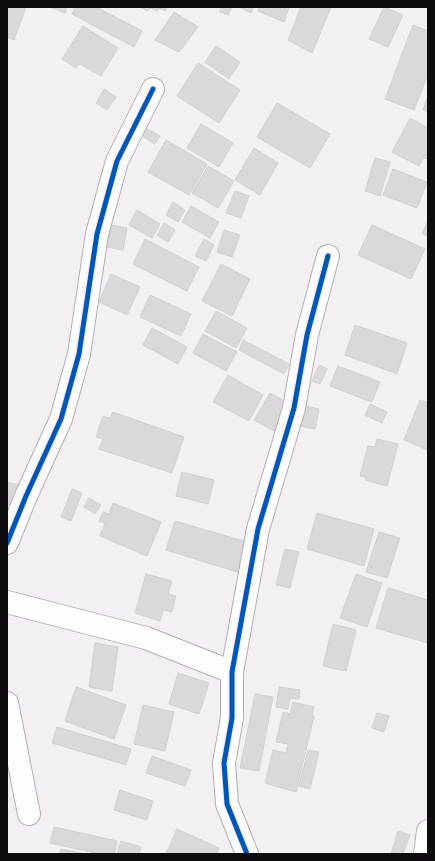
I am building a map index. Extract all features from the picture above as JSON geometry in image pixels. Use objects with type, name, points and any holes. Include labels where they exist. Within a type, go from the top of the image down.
[{"type":"street","points":[[7,543],[26,496],[61,419],[79,354],[97,234],[117,162],[153,89]]},
{"type":"street","points":[[247,854],[227,804],[224,762],[232,718],[232,672],[258,530],[294,408],[307,335],[328,256]]},
{"type":"street","points":[[7,602],[146,638],[232,672]]},
{"type":"street","points":[[7,703],[29,814]]},
{"type":"street","points":[[425,854],[428,831]]},
{"type":"building","points":[[7,7],[26,7],[14,40],[7,37]]},
{"type":"building","points":[[50,7],[67,7],[65,13]]},
{"type":"building","points":[[75,7],[96,7],[142,31],[134,47],[72,14]]},
{"type":"building","points":[[141,7],[168,7],[165,11],[159,8],[157,11],[151,8],[147,11]]},
{"type":"building","points":[[222,7],[232,7],[228,15],[219,11]]},
{"type":"building","points":[[239,7],[253,7],[251,13]]},
{"type":"building","points":[[259,7],[289,7],[284,22],[258,11]]},
{"type":"building","points":[[301,7],[331,7],[312,53],[288,40]]},
{"type":"building","points":[[384,7],[403,15],[388,47],[369,39]]},
{"type":"building","points":[[174,12],[198,27],[179,52],[155,40]]},
{"type":"building","points":[[413,25],[428,31],[428,74],[414,110],[385,99]]},
{"type":"building","points":[[83,26],[118,48],[101,76],[80,64],[76,68],[62,59]]},
{"type":"building","points":[[216,46],[240,62],[229,79],[205,62]]},
{"type":"building","points":[[198,63],[240,90],[219,123],[177,96]]},
{"type":"building","points":[[104,89],[116,97],[107,110],[96,103]]},
{"type":"building","points":[[428,96],[428,112],[423,110]]},
{"type":"building","points":[[277,103],[330,134],[310,168],[257,137]]},
{"type":"building","points":[[410,118],[428,128],[428,159],[423,158],[419,166],[392,152]]},
{"type":"building","points":[[201,124],[233,143],[219,167],[187,148]]},
{"type":"building","points":[[146,128],[160,136],[155,144],[141,135]]},
{"type":"building","points":[[166,140],[207,164],[189,195],[148,172]]},
{"type":"building","points":[[254,148],[278,163],[260,195],[235,180]]},
{"type":"building","points":[[375,158],[390,162],[380,196],[365,191]]},
{"type":"building","points":[[208,166],[234,181],[218,208],[192,193]]},
{"type":"building","points":[[393,169],[427,182],[417,208],[383,195]]},
{"type":"building","points":[[235,191],[249,196],[241,218],[226,213]]},
{"type":"building","points":[[173,202],[185,210],[178,222],[166,215]]},
{"type":"building","points":[[191,206],[219,222],[210,238],[182,222]]},
{"type":"building","points":[[137,210],[160,224],[152,238],[129,225]]},
{"type":"building","points":[[428,221],[428,237],[422,233]]},
{"type":"building","points":[[164,223],[175,230],[168,242],[157,235]]},
{"type":"building","points":[[111,225],[127,228],[123,250],[107,247]]},
{"type":"building","points":[[372,225],[425,249],[411,279],[358,255]]},
{"type":"building","points":[[224,230],[240,235],[232,257],[217,252]]},
{"type":"building","points":[[145,239],[199,267],[187,291],[133,264]]},
{"type":"building","points":[[204,239],[214,245],[206,261],[195,256]]},
{"type":"building","points":[[221,264],[250,279],[232,316],[202,301]]},
{"type":"building","points":[[111,274],[140,287],[127,315],[99,302]]},
{"type":"building","points":[[150,295],[191,314],[181,336],[140,317]]},
{"type":"building","points":[[216,311],[247,328],[236,348],[205,331]]},
{"type":"building","points":[[355,325],[407,343],[397,374],[345,355]]},
{"type":"building","points":[[152,328],[187,347],[178,364],[143,345]]},
{"type":"building","points":[[203,334],[237,352],[226,371],[193,353]]},
{"type":"building","points":[[243,340],[289,364],[284,374],[239,350]]},
{"type":"building","points":[[319,365],[327,369],[320,384],[312,381]]},
{"type":"building","points":[[338,366],[380,382],[372,402],[330,386]]},
{"type":"building","points":[[228,375],[263,395],[249,421],[213,402]]},
{"type":"building","points":[[270,393],[291,405],[276,432],[254,420]]},
{"type":"building","points":[[420,400],[428,403],[428,450],[404,440]]},
{"type":"building","points":[[370,404],[387,412],[382,423],[365,415]]},
{"type":"building","points":[[305,406],[319,409],[315,429],[300,426]]},
{"type":"building","points":[[113,412],[184,437],[172,473],[99,449],[103,439],[96,437],[103,416],[110,418]]},
{"type":"building","points":[[377,439],[398,444],[387,486],[365,480],[366,477],[360,476],[368,446],[375,447]]},
{"type":"building","points":[[182,472],[214,480],[208,504],[176,496]]},
{"type":"building","points":[[7,482],[22,486],[16,506],[7,504]]},
{"type":"building","points":[[72,489],[82,493],[71,521],[61,517]]},
{"type":"building","points":[[89,498],[101,505],[95,514],[84,507]]},
{"type":"building","points":[[113,503],[161,522],[147,556],[100,536],[105,523],[99,521],[103,512],[109,514]]},
{"type":"building","points":[[317,513],[374,529],[364,566],[307,549]]},
{"type":"building","points":[[175,521],[250,543],[241,573],[166,550]]},
{"type":"building","points":[[379,532],[400,538],[387,578],[366,572]]},
{"type":"building","points":[[285,549],[299,552],[290,588],[276,585]]},
{"type":"building","points":[[146,574],[172,581],[168,594],[176,596],[172,612],[163,610],[160,621],[135,613]]},
{"type":"building","points":[[356,574],[382,583],[367,627],[340,618]]},
{"type":"building","points":[[388,588],[428,600],[428,643],[376,628]]},
{"type":"building","points":[[333,624],[356,630],[346,671],[323,666]]},
{"type":"building","points":[[95,643],[118,647],[112,691],[89,687]]},
{"type":"building","points":[[178,673],[209,683],[199,714],[169,704]]},
{"type":"building","points":[[76,687],[126,705],[114,739],[65,721]]},
{"type":"building","points":[[279,687],[300,690],[299,699],[290,698],[288,709],[276,707]]},
{"type":"building","points":[[255,694],[273,697],[259,771],[240,768]]},
{"type":"building","points":[[293,702],[314,707],[312,715],[314,716],[296,792],[265,783],[273,750],[286,753],[288,744],[276,742],[283,712],[290,714]]},
{"type":"building","points":[[143,705],[174,712],[165,751],[134,744]]},
{"type":"building","points":[[377,713],[389,716],[384,732],[372,728]]},
{"type":"building","points":[[57,727],[131,749],[126,765],[52,743]]},
{"type":"building","points":[[308,750],[319,752],[310,789],[299,786]]},
{"type":"building","points":[[152,756],[191,770],[185,786],[146,773]]},
{"type":"building","points":[[120,790],[153,801],[147,820],[114,810]]},
{"type":"building","points":[[54,827],[117,841],[114,854],[100,854],[50,843]]},
{"type":"building","points":[[177,829],[219,848],[217,854],[166,854]]},
{"type":"building","points":[[398,831],[410,835],[403,854],[391,854]]},
{"type":"building","points":[[121,841],[141,847],[139,854],[117,854]]},
{"type":"building","points":[[61,849],[85,854],[60,854]]},
{"type":"cycle path","points":[[7,543],[26,496],[61,419],[79,354],[97,234],[117,161],[153,89]]},
{"type":"cycle path","points":[[247,854],[227,804],[224,763],[232,718],[232,672],[258,529],[294,408],[307,335],[328,256]]}]
